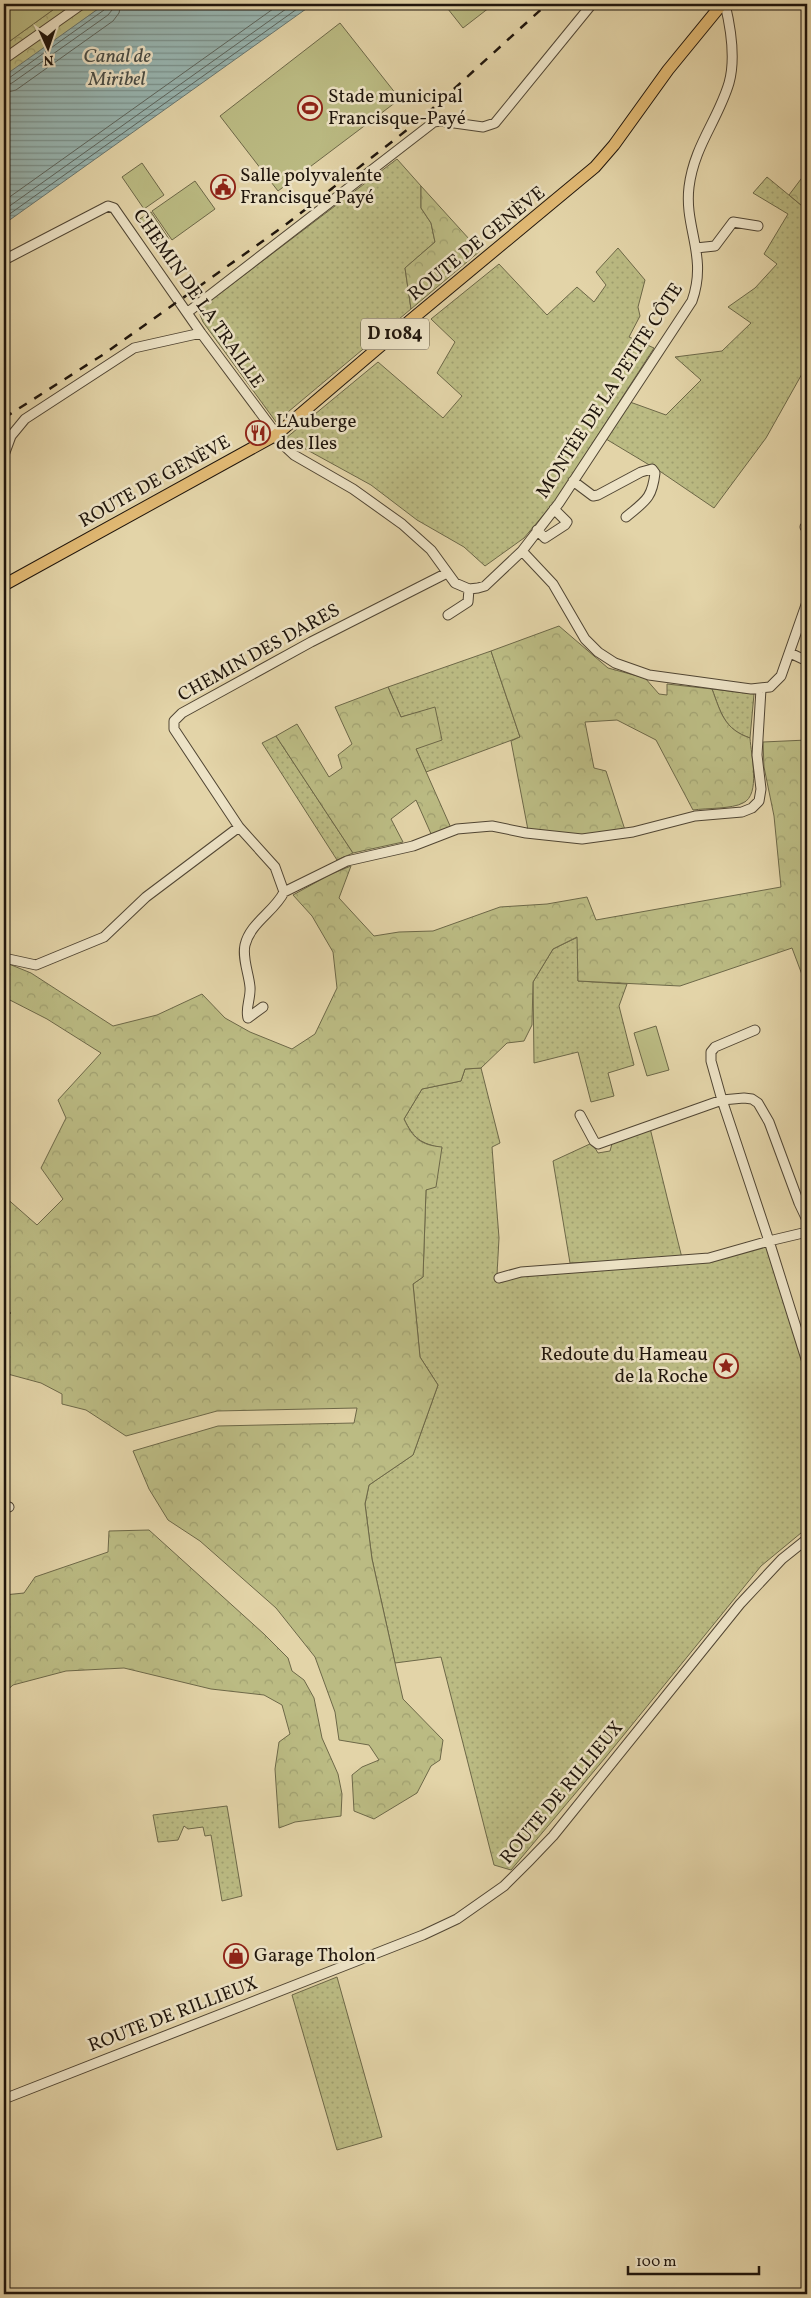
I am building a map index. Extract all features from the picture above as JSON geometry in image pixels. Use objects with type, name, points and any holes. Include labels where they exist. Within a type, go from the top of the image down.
[{"type":"main road","name":"ROUTE DE GENÈVE","points":[[4,586],[276,436],[412,319],[583,180],[614,145],[668,70],[724,4]]},
{"type":"street","points":[[4,59],[82,4]]},
{"type":"street","points":[[188,312],[434,122],[440,121],[483,127],[495,123],[592,4]]},
{"type":"street","name":"MONTÉE DE LA PETITE CÔTE","points":[[468,589],[485,586],[522,551],[554,509],[692,301],[699,275],[689,189],[697,154],[726,91],[732,69],[731,26],[724,4]]},
{"type":"street","name":"CHEMIN DE LA TRAILLE","points":[[4,260],[108,206],[114,208],[278,440],[294,455],[353,489],[402,524],[430,550],[448,573]]},
{"type":"street","points":[[696,248],[715,246],[732,222],[758,226]]},
{"type":"street","points":[[4,455],[11,436],[25,419],[134,348],[201,333]]},
{"type":"street","points":[[573,481],[593,496],[641,472],[652,469],[655,473],[653,490],[643,503],[626,517]]},
{"type":"street","points":[[537,530],[544,538],[565,525],[567,522],[554,509]]},
{"type":"street","points":[[522,551],[553,584],[585,639],[598,652],[615,663],[649,675],[761,689],[776,682],[790,652],[807,602]]},
{"type":"street","points":[[448,573],[455,582],[468,589],[468,602],[448,615]]},
{"type":"street","name":"CHEMIN DES DARES","points":[[284,892],[275,867],[239,827],[174,729],[174,721],[182,713],[311,642],[448,573]]},
{"type":"street","points":[[790,652],[807,661]]},
{"type":"street","points":[[264,1007],[248,1018],[246,1013],[250,991],[245,945],[251,933],[281,900],[284,892],[347,861],[413,846],[457,829],[476,826],[492,826],[526,833],[582,839],[633,832],[695,816],[742,812],[752,808],[759,800],[761,789],[757,754],[761,689]]},
{"type":"street","points":[[4,958],[36,965],[104,937],[146,897],[239,827]]},
{"type":"street","points":[[755,1030],[715,1046],[711,1052],[711,1061],[807,1362]]},
{"type":"street","points":[[580,1115],[594,1141],[598,1144],[722,1100],[744,1098],[758,1103],[768,1122],[799,1204],[807,1220]]},
{"type":"street","points":[[499,1278],[521,1272],[709,1258],[807,1232]]},
{"type":"street","name":"ROUTE DE RILLIEUX","points":[[4,2099],[423,1935],[457,1919],[504,1886],[553,1836],[740,1604],[782,1559],[807,1539]]},
{"type":"green space","points":[[4,4],[61,4],[10,41],[4,32]]},
{"type":"green space","points":[[61,4],[105,4],[4,78],[4,32],[10,41]]},
{"type":"green space","points":[[444,4],[494,4],[463,28]]},
{"type":"green space","name":"Stade municipal Francisque-Payé","points":[[340,23],[400,99],[278,191],[220,116]]},
{"type":"green space","points":[[397,159],[421,186],[421,208],[431,223],[435,242],[405,268],[411,309],[276,422],[203,322],[198,310]]},
{"type":"green space","points":[[142,163],[164,195],[144,209],[122,177]]},
{"type":"green space","points":[[807,171],[807,210],[789,195]]},
{"type":"green space","points":[[767,177],[807,210],[807,365],[766,438],[714,508],[661,472],[606,439],[630,402],[666,415],[701,380],[675,357],[722,351],[751,323],[728,307],[755,288],[777,264],[764,254],[788,214],[753,193]]},
{"type":"green space","points":[[195,181],[215,209],[172,240],[152,211]]},
{"type":"green space","points":[[421,186],[480,251],[411,309],[405,268],[435,242],[431,223],[421,208]]},
{"type":"green space","points":[[151,212],[169,239],[157,247],[138,220]]},
{"type":"green space","points":[[618,248],[645,280],[638,307],[640,316],[629,337],[654,348],[556,500],[524,538],[485,566],[464,547],[417,520],[371,485],[300,446],[293,448],[285,442],[286,438],[378,362],[443,418],[462,396],[437,373],[455,342],[431,319],[499,264],[547,315],[577,287],[594,302],[606,285],[596,272]]},
{"type":"green space","points":[[559,626],[608,668],[645,678],[659,694],[667,695],[667,684],[712,689],[721,713],[729,725],[734,730],[750,738],[754,774],[752,792],[749,799],[733,806],[693,810],[656,740],[617,720],[585,722],[594,768],[606,771],[625,830],[580,835],[528,830],[511,741],[520,737],[491,651]]},
{"type":"green space","points":[[491,651],[520,737],[426,772],[416,749],[435,708],[401,717],[388,687]]},
{"type":"green space","points":[[388,687],[401,717],[435,707],[442,740],[416,749],[451,828],[432,836],[416,800],[391,819],[403,842],[353,853],[276,736],[297,724],[329,777],[342,768],[338,755],[352,744],[335,707]]},
{"type":"green space","points":[[712,689],[754,694],[750,738],[734,730],[729,725],[721,713]]},
{"type":"green space","points":[[276,736],[353,853],[337,860],[262,743]]},
{"type":"green space","points":[[807,740],[807,988],[792,948],[680,986],[578,981],[577,937],[553,949],[533,982],[532,1025],[524,1041],[507,1043],[481,1068],[465,1069],[461,1081],[422,1089],[404,1119],[414,1136],[418,1139],[434,1146],[442,1147],[436,1187],[426,1190],[423,1277],[413,1284],[420,1357],[438,1385],[413,1455],[369,1485],[365,1504],[372,1559],[403,1699],[443,1740],[440,1760],[431,1766],[417,1793],[374,1819],[354,1811],[352,1775],[362,1767],[379,1760],[369,1745],[339,1740],[335,1712],[315,1657],[276,1608],[200,1541],[168,1520],[149,1489],[133,1451],[218,1426],[354,1423],[357,1408],[217,1411],[126,1436],[86,1410],[62,1404],[62,1394],[41,1383],[4,1373],[4,1319],[11,1313],[4,1307],[4,1196],[37,1225],[63,1199],[41,1168],[66,1118],[58,1100],[101,1053],[47,1019],[4,997],[4,962],[31,973],[113,1026],[157,1015],[202,994],[225,1018],[250,1032],[292,1049],[315,1034],[337,988],[333,952],[312,916],[293,895],[331,874],[351,866],[339,898],[374,936],[399,932],[433,931],[500,907],[547,904],[587,897],[596,920],[781,887],[774,816],[764,767],[763,742]]},
{"type":"green space","points":[[578,937],[578,981],[627,984],[619,1006],[634,1065],[608,1073],[614,1096],[591,1102],[578,1052],[534,1063],[533,982],[553,949]]},
{"type":"green space","points":[[656,1026],[669,1070],[647,1076],[634,1033]]},
{"type":"green space","points":[[481,1068],[500,1143],[492,1147],[499,1238],[497,1275],[506,1278],[684,1263],[766,1245],[807,1374],[807,1528],[761,1566],[511,1870],[494,1865],[441,1657],[395,1663],[372,1559],[365,1504],[369,1485],[413,1455],[438,1385],[420,1357],[413,1284],[423,1277],[426,1190],[442,1148],[418,1139],[404,1119],[422,1089],[461,1081],[465,1069]]},
{"type":"green space","points":[[650,1128],[682,1258],[570,1263],[553,1161],[592,1143],[598,1153],[610,1151],[613,1140]]},
{"type":"green space","points":[[149,1530],[264,1634],[288,1658],[292,1671],[304,1680],[314,1698],[322,1738],[338,1774],[342,1794],[341,1816],[295,1822],[279,1828],[275,1769],[279,1742],[290,1734],[282,1705],[264,1695],[211,1689],[124,1668],[66,1671],[13,1685],[4,1693],[4,1595],[24,1593],[35,1577],[108,1552],[109,1531]]},
{"type":"green space","points":[[227,1806],[242,1896],[222,1901],[211,1835],[205,1836],[203,1827],[188,1829],[184,1826],[178,1840],[158,1842],[153,1815]]},
{"type":"green space","points":[[337,1977],[382,2137],[337,2150],[292,1995]]},
{"type":"water","name":"Canal de Miribel","points":[[105,4],[313,4],[4,224],[4,76]]},
{"type":"railway","points":[[4,418],[104,354],[284,226],[421,119],[547,4]]},
{"type":"place","name":"Stade municipal Francisque-Payé","points":[[310,108]]},
{"type":"place","name":"Salle polyvalente Francisque Payé","points":[[223,187]]},
{"type":"place","name":"L'Auberge des Iles","points":[[258,433]]},
{"type":"place","name":"Redoute du Hameau de la Roche","points":[[726,1366]]},
{"type":"place","name":"Garage Tholon","points":[[236,1956]]}]
